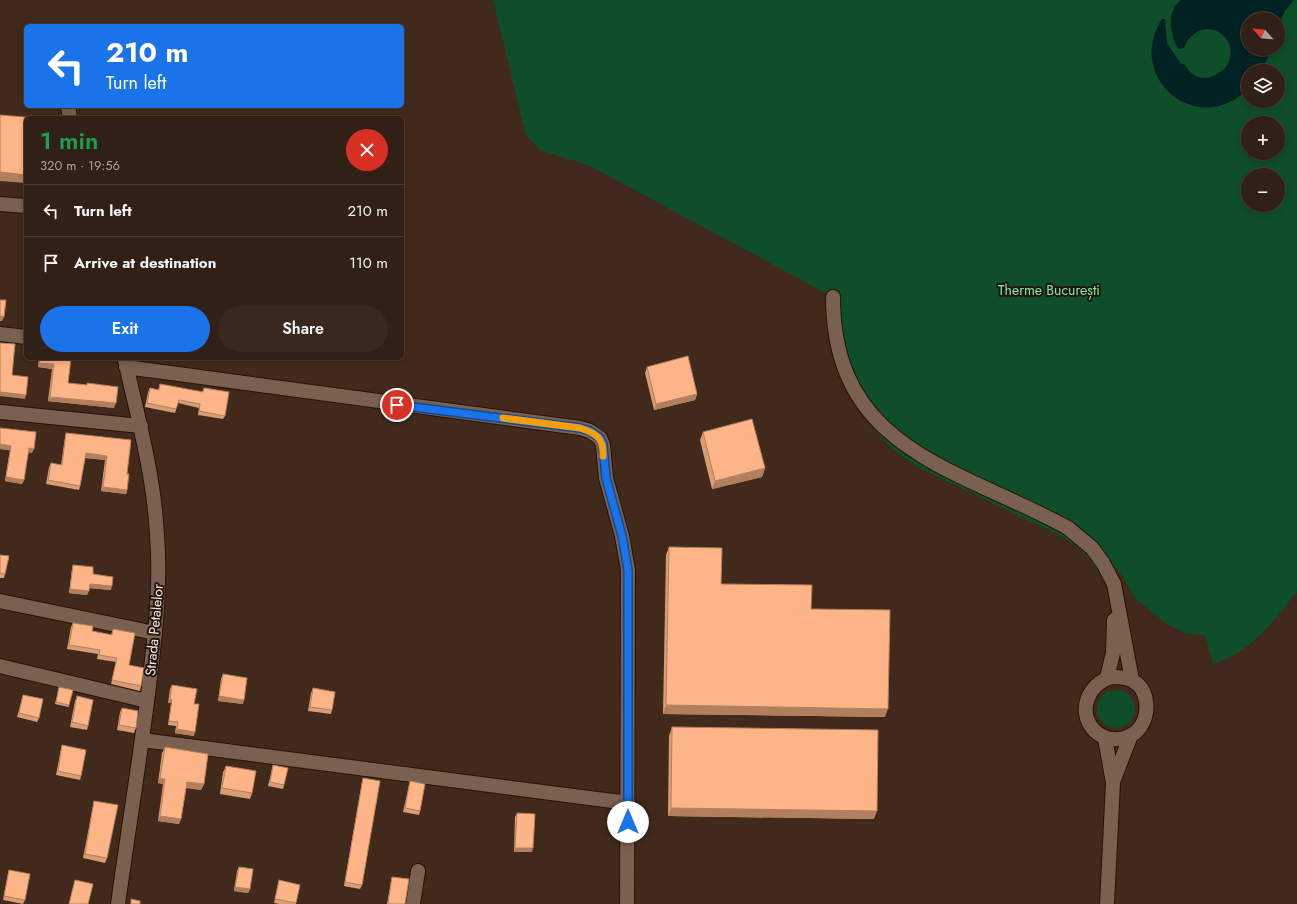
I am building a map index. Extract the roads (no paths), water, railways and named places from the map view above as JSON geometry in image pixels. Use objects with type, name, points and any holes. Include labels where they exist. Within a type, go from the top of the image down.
[{"type":"street","points":[[0,204],[24,206]]},
{"type":"street","points":[[833,297],[835,329],[843,362],[857,393],[880,424],[901,443],[926,459],[1054,521],[1076,534],[1097,554],[1114,584],[1132,680]]},
{"type":"street","points":[[0,334],[24,337]]},
{"type":"street","points":[[125,363],[580,428],[590,431],[600,438],[603,445],[606,478],[622,536],[628,570],[627,904]]},
{"type":"street","name":"Strada Petalelor","points":[[118,904],[147,701],[155,633],[158,577],[158,537],[155,503],[141,426],[125,363]]},
{"type":"street","points":[[0,412],[141,426]]},
{"type":"street","points":[[1107,678],[1113,653],[1115,635],[1114,584]]},
{"type":"street","points":[[0,602],[155,633]]},
{"type":"street","points":[[0,666],[147,701]]},
{"type":"street","points":[[1120,677],[1132,680],[1142,689],[1146,707],[1141,726],[1131,735],[1113,740],[1105,738],[1089,725],[1085,706],[1089,694],[1095,686],[1107,678],[1120,677]]},
{"type":"street","points":[[1113,783],[1131,735]]},
{"type":"street","points":[[1105,738],[1113,783],[1107,904]]},
{"type":"street","points":[[142,740],[628,803]]},
{"type":"street","points":[[413,904],[418,871]]},
{"type":"water","points":[[1181,0],[1294,0],[1285,12],[1241,12],[1241,56],[1268,56],[1264,64],[1241,64],[1241,94],[1228,103],[1208,107],[1189,104],[1172,95],[1159,80],[1152,62],[1153,41],[1162,19],[1165,19],[1167,43],[1181,64],[1184,64],[1188,70],[1196,76],[1206,78],[1221,72],[1225,68],[1230,57],[1230,47],[1226,38],[1219,32],[1210,29],[1200,30],[1191,36],[1184,48],[1178,49],[1171,30],[1171,16],[1176,5]]},
{"type":"park label","name":"Therme București","points":[[1049,290]]}]
